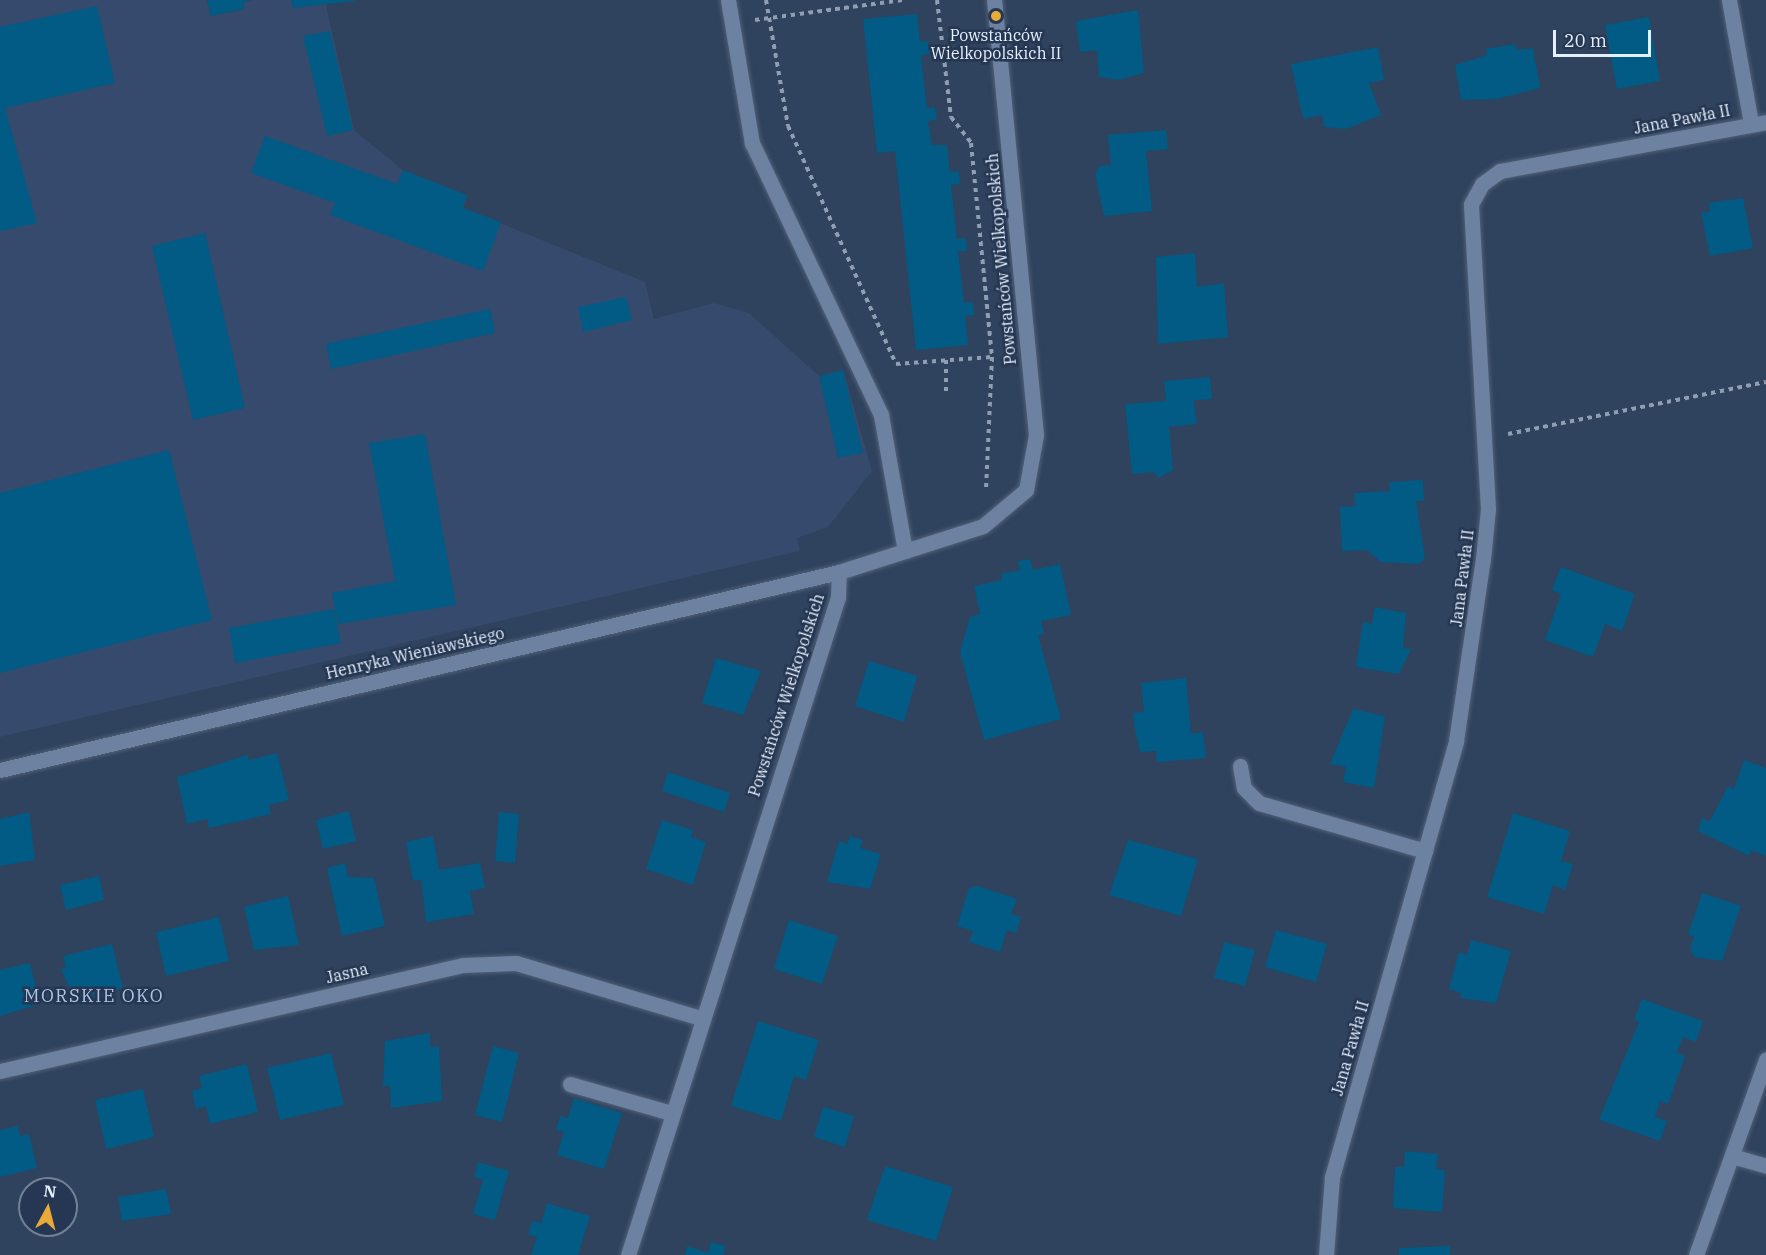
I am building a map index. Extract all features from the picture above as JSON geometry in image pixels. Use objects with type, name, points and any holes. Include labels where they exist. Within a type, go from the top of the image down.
[{"type":"street","points":[[728,0],[752,143],[881,415],[904,551]]},
{"type":"street","name":"Powstańców Wielkopolskich","points":[[628,1255],[700,1018],[838,597],[838,572],[983,526],[1026,490],[1035,435],[994,0]]},
{"type":"street","points":[[1729,0],[1759,123]]},
{"type":"street","name":"Jana Pawła II","points":[[1326,1255],[1332,1177],[1456,741],[1488,509],[1471,204],[1482,184],[1500,171],[1759,123]]},
{"type":"street","name":"Henryka Wieniawskiego","points":[[0,770],[838,572]]},
{"type":"street","points":[[1240,766],[1244,788],[1258,803],[1425,851]]},
{"type":"street","name":"Jasna","points":[[0,1071],[463,965],[516,963],[700,1018]]},
{"type":"street","points":[[1696,1255],[1766,1059]]},
{"type":"street","points":[[570,1084],[671,1113]]},
{"type":"street","points":[[1732,1156],[1766,1166]]},
{"type":"path","points":[[766,0],[773,18],[788,126],[896,364],[992,357]]},
{"type":"path","points":[[751,20],[903,0]]},
{"type":"path","points":[[937,0],[951,117],[971,143],[992,357],[983,526]]},
{"type":"path","points":[[946,360],[946,393]]},
{"type":"path","points":[[1501,435],[1766,382]]},
{"type":"shaded area","points":[[0,0],[207,0],[211,16],[244,9],[243,2],[254,0],[291,0],[293,8],[325,1],[354,130],[403,170],[467,195],[463,208],[645,282],[654,319],[714,303],[749,313],[819,376],[843,370],[872,471],[828,527],[797,538],[800,551],[0,737]]},
{"type":"building","points":[[207,0],[250,1],[243,2],[244,9],[211,16]]},
{"type":"building","points":[[291,0],[355,0],[355,1],[293,8]]},
{"type":"building","points":[[97,6],[115,83],[5,108],[37,223],[0,231],[0,27]]},
{"type":"building","points":[[1138,10],[1144,73],[1118,80],[1099,77],[1097,50],[1080,52],[1076,21]]},
{"type":"building","points":[[917,14],[920,42],[928,41],[930,54],[921,55],[927,108],[935,107],[937,120],[928,121],[932,145],[947,145],[950,172],[959,171],[960,184],[951,185],[957,239],[966,238],[967,251],[958,251],[964,303],[973,302],[974,315],[965,316],[968,345],[916,350],[895,151],[877,153],[863,19]]},
{"type":"building","points":[[1649,17],[1660,81],[1617,89],[1605,25]]},
{"type":"building","points":[[330,31],[353,130],[327,136],[303,36]]},
{"type":"building","points":[[1515,44],[1517,50],[1533,48],[1540,88],[1497,99],[1461,100],[1455,65],[1487,55],[1486,49]]},
{"type":"building","points":[[1378,47],[1384,80],[1369,83],[1381,115],[1346,129],[1324,127],[1322,115],[1303,119],[1291,64]]},
{"type":"building","points":[[1166,130],[1168,149],[1146,151],[1152,211],[1104,216],[1095,174],[1100,166],[1111,165],[1108,135]]},
{"type":"building","points":[[265,136],[397,184],[403,170],[467,195],[463,208],[501,222],[483,271],[330,215],[335,203],[251,173]]},
{"type":"building","points":[[1743,198],[1753,248],[1710,256],[1701,213],[1710,211],[1709,203]]},
{"type":"building","points":[[205,233],[245,408],[193,420],[152,246]]},
{"type":"building","points":[[1195,253],[1197,287],[1224,283],[1228,337],[1158,344],[1156,257]]},
{"type":"building","points":[[626,297],[632,320],[583,332],[578,307]]},
{"type":"building","points":[[490,309],[495,333],[331,369],[326,344]]},
{"type":"building","points":[[843,370],[863,453],[838,458],[819,376]]},
{"type":"building","points":[[1210,377],[1212,399],[1194,400],[1197,424],[1169,427],[1173,470],[1158,478],[1154,472],[1132,474],[1125,404],[1166,401],[1164,381]]},
{"type":"building","points":[[425,434],[456,605],[338,624],[332,593],[395,581],[369,443]]},
{"type":"building","points":[[169,450],[212,620],[0,673],[0,493]]},
{"type":"building","points":[[1423,480],[1424,501],[1416,501],[1425,558],[1419,564],[1381,562],[1367,550],[1342,551],[1340,507],[1355,506],[1354,493],[1390,491],[1389,482]]},
{"type":"building","points":[[1030,559],[1033,570],[1060,564],[1071,615],[1041,621],[1044,634],[1038,635],[1061,719],[984,740],[960,652],[970,617],[980,614],[974,586],[1002,580],[1001,574],[1020,570],[1018,561]]},
{"type":"building","points":[[1561,567],[1635,594],[1622,631],[1605,624],[1593,657],[1545,640],[1561,594],[1552,590]]},
{"type":"building","points":[[1375,607],[1406,613],[1403,648],[1411,649],[1399,674],[1356,667],[1363,622],[1372,624]]},
{"type":"building","points":[[334,609],[341,643],[235,663],[229,628]]},
{"type":"building","points":[[716,658],[761,671],[743,715],[702,703]]},
{"type":"building","points":[[869,661],[917,676],[904,722],[855,706]]},
{"type":"building","points":[[1186,678],[1191,734],[1203,732],[1206,758],[1157,762],[1156,751],[1140,752],[1135,730],[1133,713],[1144,712],[1141,683]]},
{"type":"building","points":[[1353,709],[1385,716],[1374,788],[1343,782],[1346,767],[1330,764]]},
{"type":"building","points":[[277,753],[289,800],[269,805],[271,814],[209,828],[207,819],[187,824],[177,777],[247,755],[249,760]]},
{"type":"building","points":[[1744,760],[1766,768],[1766,856],[1751,850],[1749,856],[1698,831],[1702,818],[1710,821],[1728,786],[1734,789]]},
{"type":"building","points":[[668,772],[730,793],[724,812],[662,791]]},
{"type":"building","points":[[349,811],[356,841],[323,849],[316,820]]},
{"type":"building","points":[[29,812],[35,860],[0,866],[0,819]]},
{"type":"building","points":[[499,812],[519,814],[515,863],[495,861]]},
{"type":"building","points":[[1513,813],[1570,831],[1561,861],[1573,864],[1565,890],[1553,885],[1544,914],[1487,897]]},
{"type":"building","points":[[662,820],[693,830],[691,837],[706,842],[693,885],[646,869]]},
{"type":"building","points":[[433,836],[439,870],[480,863],[485,888],[470,891],[474,914],[426,922],[421,880],[413,881],[406,842]]},
{"type":"building","points":[[850,836],[863,840],[860,848],[881,854],[870,889],[827,882],[839,841],[847,844]]},
{"type":"building","points":[[1128,840],[1198,859],[1181,916],[1109,895]]},
{"type":"building","points":[[345,863],[348,877],[374,878],[385,926],[342,936],[327,868]]},
{"type":"building","points":[[99,876],[104,900],[66,910],[60,885]]},
{"type":"building","points":[[978,886],[1017,899],[1011,914],[1021,917],[1016,933],[1007,930],[1000,952],[969,942],[973,931],[957,926],[969,888]]},
{"type":"building","points":[[1702,893],[1741,906],[1722,961],[1694,957],[1690,949],[1694,937],[1688,934]]},
{"type":"building","points":[[288,896],[299,945],[254,950],[244,907]]},
{"type":"building","points":[[219,917],[229,961],[166,976],[156,932]]},
{"type":"building","points":[[789,920],[838,936],[822,984],[774,969]]},
{"type":"building","points":[[1276,930],[1327,944],[1316,982],[1265,967]]},
{"type":"building","points":[[1471,940],[1511,951],[1496,1003],[1460,998],[1461,993],[1449,989],[1459,952],[1467,955]]},
{"type":"building","points":[[1224,942],[1255,950],[1245,986],[1214,978]]},
{"type":"building","points":[[112,944],[123,988],[74,999],[61,969],[66,968],[63,956]]},
{"type":"building","points":[[30,963],[40,1004],[0,1016],[0,970]]},
{"type":"building","points":[[1642,999],[1703,1021],[1696,1042],[1683,1037],[1677,1053],[1685,1056],[1668,1104],[1660,1101],[1655,1117],[1667,1121],[1660,1141],[1599,1120],[1639,1022],[1634,1020]]},
{"type":"building","points":[[758,1021],[819,1040],[806,1080],[794,1076],[781,1121],[731,1106]]},
{"type":"building","points":[[430,1033],[430,1047],[439,1046],[442,1101],[391,1108],[390,1086],[383,1086],[385,1041]]},
{"type":"building","points":[[493,1046],[519,1053],[502,1122],[475,1115]]},
{"type":"building","points":[[331,1053],[344,1105],[280,1120],[267,1068]]},
{"type":"building","points":[[247,1064],[258,1112],[210,1124],[206,1106],[196,1109],[192,1091],[202,1088],[199,1076]]},
{"type":"building","points":[[143,1089],[154,1137],[106,1149],[95,1100]]},
{"type":"building","points":[[574,1098],[622,1113],[604,1169],[557,1155],[564,1132],[556,1130],[560,1116],[568,1118]]},
{"type":"building","points":[[823,1107],[854,1116],[845,1147],[814,1137]]},
{"type":"building","points":[[18,1126],[20,1136],[29,1134],[37,1168],[0,1177],[0,1130]]},
{"type":"building","points":[[1405,1151],[1438,1154],[1436,1169],[1445,1170],[1442,1212],[1393,1208],[1395,1167],[1404,1167]]},
{"type":"building","points":[[478,1162],[509,1171],[495,1220],[473,1214],[483,1180],[474,1177]]},
{"type":"building","points":[[885,1166],[953,1187],[936,1241],[867,1220]]},
{"type":"building","points":[[166,1189],[171,1214],[122,1221],[118,1197]]},
{"type":"building","points":[[547,1203],[590,1216],[578,1255],[531,1255],[537,1237],[528,1234],[532,1221],[541,1223]]},
{"type":"building","points":[[711,1242],[726,1246],[723,1255],[685,1255],[687,1246],[708,1253]]},
{"type":"building","points":[[1450,1246],[1450,1255],[1399,1255],[1399,1248]]},
{"type":"place","name":"Powstańców Wielkopolskich II","points":[[996,16]]},
{"type":"district","name":"MORSKIE OKO","points":[[94,996]]}]
